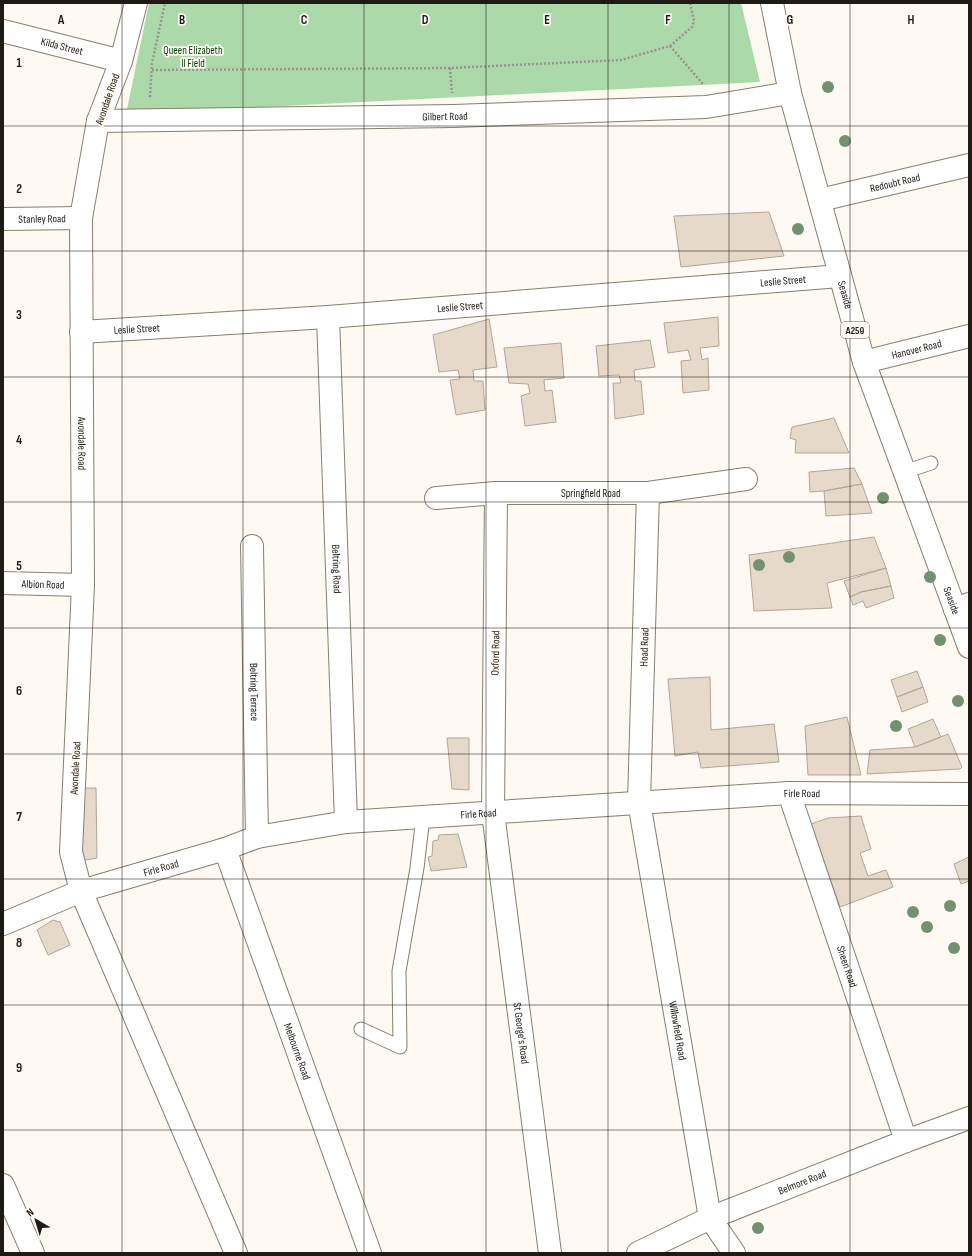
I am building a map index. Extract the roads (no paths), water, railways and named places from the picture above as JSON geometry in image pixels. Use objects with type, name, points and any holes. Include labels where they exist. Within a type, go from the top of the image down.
[{"type":"street","name":"Avondale Road","points":[[80,891],[71,852],[83,585],[81,218],[98,121],[121,61],[136,3]]},
{"type":"street","name":"Seaside","points":[[772,3],[790,92],[864,362],[904,472],[962,606],[969,647]]},
{"type":"street","name":"Kilda Street","points":[[3,31],[121,61]]},
{"type":"street","name":"Gilbert Road","points":[[98,121],[453,116],[706,107],[790,92]]},
{"type":"street","name":"Redoubt Road","points":[[820,200],[969,165]]},
{"type":"street","name":"Stanley Road","points":[[3,219],[81,218]]},
{"type":"street","name":"Leslie Street","points":[[81,332],[328,317],[840,276]]},
{"type":"street","name":"Beltring Road","points":[[328,317],[346,822]]},
{"type":"street","name":"Hanover Road","points":[[864,362],[969,336]]},
{"type":"street","name":"Springfield Road","points":[[436,498],[496,493],[648,493],[746,479]]},
{"type":"street","name":"Oxford Road","points":[[493,813],[496,493]]},
{"type":"street","name":"Hoad Road","points":[[639,802],[648,493]]},
{"type":"street","name":"Beltring Terrace","points":[[252,546],[257,837]]},
{"type":"street","name":"Albion Road","points":[[3,583],[83,585]]},
{"type":"street","name":"Firle Road","points":[[3,924],[80,891],[225,849],[257,837],[346,822],[789,793],[969,794]]},
{"type":"street","name":"Sheen Road","points":[[789,793],[906,1141]]},
{"type":"street","name":"Willowfield Road","points":[[639,802],[710,1218],[734,1253]]},
{"type":"street","name":"St George's Road","points":[[493,813],[550,1253]]},
{"type":"street","name":"Melbourne Road","points":[[225,849],[370,1253]]},
{"type":"street","points":[[80,891],[236,1253]]},
{"type":"street","name":"Belmore Road","points":[[638,1253],[710,1218],[906,1141],[969,1118]]},
{"type":"street","points":[[3,1185],[33,1253]]},
{"type":"lane","points":[[904,472],[931,463]]},
{"type":"lane","points":[[361,1029],[400,1047],[399,971],[417,868],[423,817]]},
{"type":"park label","name":"Queen Elizabeth II Field","points":[[193,56]]}]
